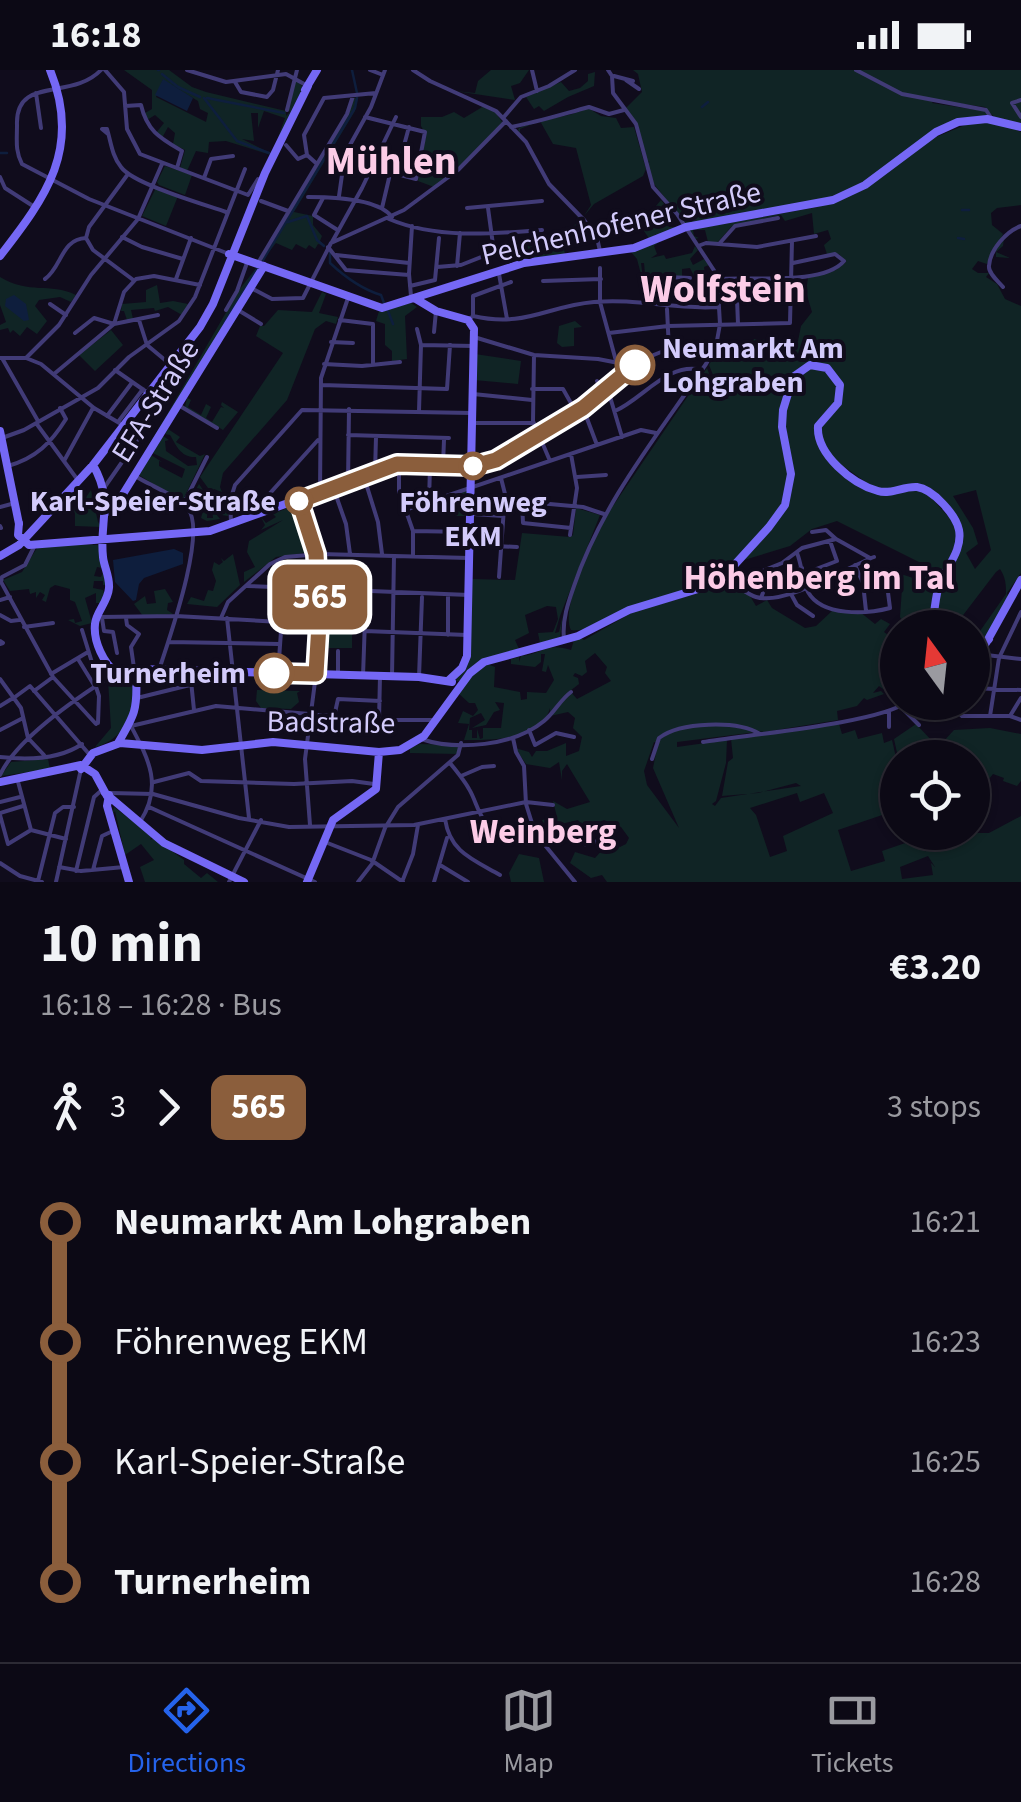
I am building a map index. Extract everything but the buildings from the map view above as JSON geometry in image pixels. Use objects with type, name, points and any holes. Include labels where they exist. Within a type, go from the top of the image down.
[{"type":"main road","points":[[0,256],[52,181],[62,133],[50,70]]},
{"type":"main road","points":[[0,554],[92,466],[210,310],[302,99],[302,79],[317,71]]},
{"type":"main road","name":"Pelchenhofener Straße","points":[[234,254],[380,308],[539,259],[636,247],[685,228],[781,214],[827,201],[860,188],[947,126],[971,119],[992,119]]},
{"type":"main road","points":[[992,119],[1021,128]]},
{"type":"main road","name":"EFA-Straße","points":[[106,512],[115,506],[180,406],[261,265]]},
{"type":"main road","points":[[414,300],[436,311],[470,318],[473,326],[466,661],[449,681]]},
{"type":"main road","name":"Badstraße","points":[[118,742],[202,750],[268,742],[378,752],[403,749],[421,739],[471,671],[486,660],[566,634],[586,632],[636,608],[712,585],[723,578],[785,505],[791,479],[782,422],[786,396],[798,371],[810,365],[834,372],[841,389],[838,403],[818,426],[818,441],[826,456],[876,490],[925,490],[956,522],[958,548],[940,584],[935,610]]},
{"type":"main road","points":[[1,435],[17,502],[20,537]]},
{"type":"main road","points":[[20,537],[34,545],[192,533],[232,525],[399,464],[471,466]]},
{"type":"main road","points":[[0,778],[70,768],[118,742],[130,726],[137,698],[130,673],[96,634],[95,622],[109,587],[103,542],[106,512],[101,485],[92,466]]},
{"type":"main road","points":[[990,636],[1021,580]]},
{"type":"main road","points":[[130,673],[159,670],[420,677],[460,686]]},
{"type":"main road","points":[[310,881],[330,826],[378,785],[378,752]]},
{"type":"main road","points":[[86,760],[111,796],[175,850],[231,880],[244,882]]},
{"type":"main road","points":[[111,796],[110,814],[130,882]]},
{"type":"street","points":[[226,310],[238,291],[234,254],[106,206],[26,168],[17,151],[17,108],[36,93],[85,84],[103,70],[123,90],[127,129],[134,147],[143,156],[251,194],[262,172]]},
{"type":"street","points":[[187,70],[235,82],[278,72],[302,79],[287,110]]},
{"type":"street","points":[[339,196],[348,148],[384,72],[370,70]]},
{"type":"street","points":[[413,70],[428,81],[491,108],[515,128],[549,184],[579,214],[599,249]]},
{"type":"street","points":[[532,70],[537,91]]},
{"type":"street","points":[[329,245],[390,218],[458,170],[520,98],[575,70]]},
{"type":"street","points":[[856,70],[902,94],[984,110],[992,119]]},
{"type":"street","points":[[235,82],[241,92],[267,97],[274,90],[278,72]]},
{"type":"street","points":[[566,634],[565,613],[604,514],[702,370],[716,346],[720,324],[718,279],[677,214],[652,187],[636,124],[610,87],[610,73],[639,89]]},
{"type":"street","points":[[36,93],[41,128]]},
{"type":"street","points":[[317,164],[306,155],[305,133],[324,98],[376,93]]},
{"type":"street","points":[[261,265],[354,96]]},
{"type":"street","points":[[1021,100],[1012,103],[1021,117]]},
{"type":"street","points":[[125,106],[141,105],[151,131],[182,150],[176,169]]},
{"type":"street","points":[[515,128],[589,107],[609,114],[624,110]]},
{"type":"street","points":[[365,117],[392,126],[423,129],[415,180],[372,168]]},
{"type":"street","points":[[251,288],[272,299],[304,297],[396,117]]},
{"type":"street","points":[[382,208],[409,128]]},
{"type":"street","points":[[108,134],[115,158],[128,174],[226,213]]},
{"type":"street","points":[[286,146],[298,159],[306,155]]},
{"type":"street","points":[[348,148],[377,158]]},
{"type":"street","points":[[204,178],[210,159],[233,156]]},
{"type":"street","points":[[26,358],[66,315],[138,218],[162,164]]},
{"type":"street","points":[[1,435],[37,422],[98,388],[186,314],[245,168]]},
{"type":"street","points":[[128,174],[86,238],[90,247],[134,280]]},
{"type":"street","points":[[0,177],[5,188],[36,209]]},
{"type":"street","points":[[259,196],[288,212]]},
{"type":"street","points":[[308,197],[339,196],[382,208],[390,218],[412,226],[460,233],[542,230]]},
{"type":"street","points":[[323,198],[314,216],[337,229]]},
{"type":"street","points":[[467,208],[542,201]]},
{"type":"street","points":[[437,268],[457,266],[493,253],[488,208]]},
{"type":"street","points":[[719,244],[738,225],[781,214]]},
{"type":"street","points":[[412,226],[408,276],[414,300]]},
{"type":"street","points":[[1004,287],[989,268],[1005,234],[1021,226]]},
{"type":"street","points":[[457,266],[460,233]]},
{"type":"street","points":[[698,246],[758,247],[816,236]]},
{"type":"street","points":[[122,237],[137,246],[183,259]]},
{"type":"street","points":[[45,279],[57,268],[73,240],[86,238]]},
{"type":"street","points":[[176,280],[191,238]]},
{"type":"street","points":[[410,286],[434,282],[439,238]]},
{"type":"street","points":[[609,334],[668,326],[790,323],[792,240]]},
{"type":"street","points":[[329,245],[348,270],[408,276]]},
{"type":"street","points":[[718,279],[792,277],[820,273],[843,263],[834,254],[793,263]]},
{"type":"street","points":[[336,255],[410,263]]},
{"type":"street","points":[[600,268],[600,302],[616,361]]},
{"type":"street","points":[[498,270],[508,321]]},
{"type":"street","points":[[54,374],[114,324],[124,292],[134,280],[150,276],[200,285]]},
{"type":"street","points":[[650,302],[644,276],[690,278]]},
{"type":"street","points":[[738,278],[738,324]]},
{"type":"street","points":[[543,281],[600,279]]},
{"type":"street","points":[[512,282],[472,296],[470,318],[508,321],[600,302],[719,307]]},
{"type":"street","points":[[320,492],[320,385],[348,298]]},
{"type":"street","points":[[719,299],[790,298]]},
{"type":"street","points":[[50,304],[66,315]]},
{"type":"street","points":[[668,307],[670,350]]},
{"type":"street","points":[[238,310],[261,324]]},
{"type":"street","points":[[434,332],[436,311]]},
{"type":"street","points":[[75,333],[94,318],[114,324],[158,315]]},
{"type":"street","points":[[139,320],[147,345],[171,365]]},
{"type":"street","points":[[340,320],[374,324],[372,364]]},
{"type":"street","points":[[417,328],[419,411]]},
{"type":"street","points":[[420,344],[450,346],[474,341],[534,356],[616,361],[634,366]]},
{"type":"street","points":[[331,342],[353,343]]},
{"type":"street","points":[[471,466],[503,458],[606,392],[634,366],[689,345],[716,346]]},
{"type":"street","points":[[320,385],[449,388],[450,346]]},
{"type":"street","points":[[534,356],[533,422],[550,462]]},
{"type":"street","points":[[79,480],[49,443],[1,358],[26,358],[122,424]]},
{"type":"street","points":[[324,364],[400,362]]},
{"type":"street","points":[[615,412],[674,373],[689,368],[702,370]]},
{"type":"street","points":[[101,485],[136,442],[162,399],[162,395],[115,370]]},
{"type":"street","points":[[597,381],[606,392],[622,436]]},
{"type":"street","points":[[107,416],[132,382]]},
{"type":"street","points":[[532,389],[564,388],[576,412]]},
{"type":"street","points":[[473,394],[532,400]]},
{"type":"street","points":[[180,406],[218,428]]},
{"type":"street","points":[[5,460],[30,458],[49,443],[66,419],[60,407]]},
{"type":"street","points":[[64,461],[94,408]]},
{"type":"street","points":[[232,525],[230,501],[237,482],[298,412],[320,408],[472,412]]},
{"type":"street","points":[[583,408],[597,445]]},
{"type":"street","points":[[348,482],[349,409]]},
{"type":"street","points":[[472,423],[533,422]]},
{"type":"street","points":[[405,510],[645,429],[658,434]]},
{"type":"street","points":[[348,435],[446,438],[443,465]]},
{"type":"street","points":[[375,472],[376,436]]},
{"type":"street","points":[[253,516],[317,443]]},
{"type":"street","points":[[570,535],[576,477],[571,454]]},
{"type":"street","points":[[183,505],[208,457]]},
{"type":"street","points":[[399,464],[399,491],[413,531],[413,556]]},
{"type":"street","points":[[429,502],[430,464]]},
{"type":"street","points":[[576,477],[606,475]]},
{"type":"street","points":[[135,476],[183,505],[191,515],[187,580],[159,670]]},
{"type":"street","points":[[363,476],[378,519],[382,554]]},
{"type":"street","points":[[499,577],[502,478]]},
{"type":"street","points":[[333,488],[346,524],[350,554]]},
{"type":"street","points":[[504,500],[574,506],[604,514]]},
{"type":"street","points":[[299,501],[316,554],[319,591],[316,674],[306,744],[310,825]]},
{"type":"street","points":[[0,507],[17,502]]},
{"type":"street","points":[[522,502],[524,523],[571,528]]},
{"type":"street","points":[[470,514],[503,516]]},
{"type":"street","points":[[761,598],[768,582],[838,561],[826,530],[812,532]]},
{"type":"street","points":[[413,531],[470,532]]},
{"type":"street","points":[[723,578],[761,598],[790,594],[872,558],[833,540],[803,547],[776,566],[736,582]]},
{"type":"street","points":[[34,545],[25,565],[1,579],[19,620],[52,676],[96,724],[99,696],[82,630]]},
{"type":"street","points":[[470,545],[517,547]]},
{"type":"street","points":[[797,553],[813,598],[830,609],[890,608],[888,583],[883,576],[860,576]]},
{"type":"street","points":[[249,818],[235,672],[224,618],[226,604],[276,560],[316,554],[470,558]]},
{"type":"street","points":[[392,676],[394,555]]},
{"type":"street","points":[[854,565],[866,610]]},
{"type":"street","points":[[247,586],[469,596]]},
{"type":"street","points":[[278,673],[284,590]]},
{"type":"street","points":[[362,676],[366,592]]},
{"type":"street","points":[[420,677],[422,594]]},
{"type":"street","points":[[790,594],[812,616]]},
{"type":"street","points":[[448,595],[448,634]]},
{"type":"street","points":[[0,600],[10,596]]},
{"type":"street","points":[[1021,612],[998,658],[990,716],[1021,720]]},
{"type":"street","points":[[0,615],[7,620],[19,620]]},
{"type":"street","points":[[117,654],[113,632],[104,631],[100,617],[176,616],[280,622]]},
{"type":"street","points":[[0,778],[8,758],[28,738],[96,684],[130,673],[132,647],[139,634],[127,624],[126,618]]},
{"type":"street","points":[[24,627],[49,623]]},
{"type":"street","points":[[365,632],[467,634]]},
{"type":"street","points":[[168,642],[279,644]]},
{"type":"street","points":[[338,651],[338,675]]},
{"type":"street","points":[[0,706],[15,697],[35,693],[52,676],[88,652]]},
{"type":"street","points":[[990,657],[1021,659]]},
{"type":"street","points":[[77,658],[96,684]]},
{"type":"street","points":[[190,671],[194,710]]},
{"type":"street","points":[[379,720],[380,676]]},
{"type":"street","points":[[0,679],[15,697],[28,738],[46,756]]},
{"type":"street","points":[[137,698],[190,685]]},
{"type":"street","points":[[993,688],[1021,690]]},
{"type":"street","points":[[421,739],[495,744],[545,720],[572,692]]},
{"type":"street","points":[[35,693],[86,760],[56,882]]},
{"type":"street","points":[[1010,716],[1021,698]]},
{"type":"street","points":[[334,718],[338,700],[380,701]]},
{"type":"street","points":[[140,822],[149,807],[154,782],[152,767],[130,726],[216,706],[334,718],[435,721]]},
{"type":"street","points":[[703,742],[880,714]]},
{"type":"street","points":[[0,730],[23,718]]},
{"type":"street","points":[[889,720],[889,727]]},
{"type":"street","points":[[916,720],[919,724]]},
{"type":"street","points":[[652,759],[658,738],[680,726],[736,728],[760,734]]},
{"type":"street","points":[[529,730],[535,745],[556,733],[574,736]]},
{"type":"street","points":[[513,738],[524,766],[526,802],[538,839],[575,882]]},
{"type":"street","points":[[358,882],[373,861],[387,824],[400,804],[460,753],[461,742]]},
{"type":"street","points":[[0,758],[46,756],[71,750],[86,760]]},
{"type":"street","points":[[450,763],[492,828],[518,839],[576,838],[588,845],[612,836]]},
{"type":"street","points":[[461,776],[494,766]]},
{"type":"street","points":[[154,782],[190,773],[197,781],[308,784],[352,780],[378,785]]},
{"type":"street","points":[[17,778],[31,830]]},
{"type":"street","points":[[76,871],[111,796],[153,794],[283,826],[418,825],[526,802],[553,805]]},
{"type":"street","points":[[0,802],[21,796]]},
{"type":"street","points":[[23,806],[0,814],[8,844],[31,830],[66,839]]},
{"type":"street","points":[[0,862],[20,876],[40,882],[56,811],[63,806],[74,807]]},
{"type":"street","points":[[149,807],[310,881]]},
{"type":"street","points":[[434,882],[448,838],[445,819]]},
{"type":"street","points":[[231,880],[261,820]]},
{"type":"street","points":[[324,842],[373,861],[403,882],[414,854],[418,825]]},
{"type":"street","points":[[93,870],[102,836],[115,830]]},
{"type":"street","points":[[448,838],[468,857],[500,875]]},
{"type":"street","points":[[440,865],[468,882]]},
{"type":"street","points":[[59,868],[76,871],[125,866]]},
{"type":"green space","points":[[124,70],[169,70],[192,87],[286,111],[286,116],[296,80],[304,88],[252,197],[271,155],[226,141],[209,142],[208,153],[196,151],[187,171],[180,168],[185,150],[173,144],[175,133],[168,127],[162,138],[156,133],[164,123],[155,115],[147,120],[145,113],[152,109],[152,90]],"holes":[[[163,80],[198,101],[200,109],[208,113],[206,122],[156,97]],[[264,111],[285,118],[272,154],[242,139],[254,141],[251,113],[258,113],[258,128]]]},
{"type":"green space","points":[[491,70],[529,70],[520,83],[511,86],[515,100],[455,91],[475,93],[478,81]]},
{"type":"green space","points":[[633,70],[1021,70],[1021,123],[995,118],[985,107],[934,100],[932,103],[984,111],[990,116],[965,118],[941,127],[874,178],[837,197],[686,224],[654,184],[636,123],[625,109],[642,92],[638,74]]},
{"type":"green space","points":[[595,72],[594,86],[544,111],[539,106],[534,109],[526,97],[561,82],[569,91],[580,88],[588,81],[588,74]]},
{"type":"green space","points":[[358,97],[355,111],[294,212],[313,216],[313,225],[326,246],[318,244],[315,249],[309,245],[306,249],[296,244],[292,250],[276,243],[261,262],[345,120],[354,98]]},
{"type":"green space","points":[[484,106],[503,123],[434,187],[418,181],[426,135],[421,117],[442,117],[454,112],[464,118]]},
{"type":"green space","points":[[588,108],[601,116],[616,118],[621,128],[634,127],[646,169],[643,176],[594,204],[584,216],[591,205],[576,148],[553,144],[540,121]]},
{"type":"green space","points":[[977,120],[1021,132],[1021,205],[997,208],[991,213],[992,225],[1003,234],[1003,246],[996,252],[996,248],[987,264],[978,261],[972,269],[989,273],[986,277],[997,284],[1005,299],[1021,306],[1021,573],[990,630],[990,617],[1006,594],[1002,572],[996,572],[967,610],[936,610],[942,583],[960,546],[961,533],[954,516],[924,487],[888,490],[871,486],[828,455],[820,441],[820,428],[838,406],[842,388],[836,374],[814,363],[794,373],[781,407],[780,426],[790,471],[786,495],[739,561],[721,577],[702,586],[632,606],[589,628],[571,630],[570,605],[575,587],[610,505],[613,506],[707,368],[718,398],[730,399],[722,397],[709,365],[715,354],[749,348],[754,339],[798,341],[801,326],[812,312],[806,292],[808,278],[836,270],[846,262],[839,254],[827,254],[824,245],[831,239],[828,230],[814,234],[812,213],[785,221],[781,215],[732,226],[717,243],[708,242],[705,230],[693,230],[699,238],[694,239],[689,230],[818,207],[865,187],[851,196],[888,173],[889,170],[939,132],[954,125],[971,121],[946,129],[929,140]],"holes":[[[976,490],[991,550],[975,569],[966,553],[978,544],[953,496]]]},
{"type":"green space","points":[[165,166],[192,175],[185,195],[159,185]]},
{"type":"green space","points":[[156,188],[178,196],[166,226],[142,216]]},
{"type":"green space","points":[[661,200],[669,210],[644,222],[651,230],[666,221],[669,227],[675,227],[650,240],[640,225]]},
{"type":"green space","points":[[578,215],[583,221],[561,235],[565,254],[522,260],[517,248],[561,233],[576,224]]},
{"type":"green space","points":[[659,242],[654,246],[657,254],[651,258],[692,253],[695,246],[698,250],[690,259],[693,265],[704,259],[709,265],[704,267],[705,275],[694,276],[690,268],[682,269],[682,276],[645,274],[641,263],[644,286],[637,259],[631,252]]},
{"type":"green space","points":[[259,268],[136,468],[239,290]]},
{"type":"green space","points":[[0,277],[21,286],[76,295],[71,302],[60,297],[39,300],[35,306],[47,321],[37,334],[27,327],[20,336],[13,330],[10,333],[8,328],[0,330],[6,322],[0,305]]},
{"type":"green space","points":[[157,285],[160,303],[188,304],[182,315],[168,307],[131,310],[133,319],[127,320],[121,311],[122,304],[146,302],[146,290]]},
{"type":"green space","points":[[322,292],[326,294],[319,313],[338,317],[336,324],[326,321],[315,329],[287,400],[223,473],[222,492],[214,489],[210,493],[220,499],[229,497],[216,507],[218,513],[225,514],[228,504],[228,516],[216,514],[220,519],[207,521],[201,518],[198,497],[204,497],[208,503],[207,518],[213,518],[209,500],[195,491],[199,484],[203,490],[208,488],[200,477],[283,353],[256,336],[260,326],[278,310],[312,312]]},
{"type":"green space","points":[[411,303],[417,307],[405,316],[407,359],[392,361],[392,351],[385,345],[385,324],[376,321],[379,311]]},
{"type":"green space","points":[[575,321],[582,327],[574,328],[574,346],[562,347],[557,343],[559,326]]},
{"type":"green space","points":[[111,330],[123,345],[95,371],[79,355]]},
{"type":"green space","points":[[475,354],[521,361],[518,384],[474,380]]},
{"type":"green space","points":[[819,367],[836,380],[839,397],[816,437],[823,455],[877,492],[926,492],[955,524],[957,541],[937,585],[933,610],[900,610],[902,588],[892,584],[889,577],[895,572],[913,578],[923,564],[837,521],[812,529],[790,546],[744,560],[790,496],[793,475],[784,414],[801,371]]},
{"type":"green space","points":[[187,398],[191,400],[188,407],[201,415],[206,404],[211,407],[206,418],[212,422],[224,408],[222,402],[238,412],[223,430],[185,407]]},
{"type":"green space","points":[[168,429],[180,437],[176,442],[200,456],[205,454],[182,502],[139,475],[151,455],[162,462],[159,466],[182,478],[185,469],[153,453],[163,436],[169,440],[165,441],[166,451],[188,466],[197,465],[196,457],[183,453],[165,434]]},
{"type":"green space","points":[[91,490],[102,527],[75,526],[75,513],[63,501],[67,497],[78,509]]},
{"type":"green space","points":[[467,491],[469,516],[444,516],[443,498]]},
{"type":"green space","points":[[297,504],[311,552],[276,557],[244,582],[244,572],[255,567],[247,552],[249,541],[283,520],[261,530],[265,525],[261,517],[266,523],[276,517],[273,514]]},
{"type":"green space","points":[[576,508],[600,515],[560,616],[555,633],[559,632],[563,614],[560,637],[540,643],[538,633],[553,632],[558,619],[556,607],[547,606],[525,615],[529,633],[515,640],[519,649],[484,659],[460,681],[455,681],[465,667],[471,579],[515,580],[522,533],[570,537]]},
{"type":"green space","points":[[101,545],[102,568],[97,567],[94,576],[101,577],[103,573],[106,585],[94,581],[93,588],[103,590],[105,595],[101,603],[96,603],[96,593],[85,598],[92,623],[80,626],[68,620],[82,621],[75,602],[70,600],[70,589],[55,585],[50,588],[46,602],[40,592],[36,598],[36,592],[30,594],[29,589],[10,591],[3,580],[22,572],[37,548]]},
{"type":"green space","points":[[233,554],[240,585],[217,607],[187,604],[191,597],[204,601],[216,581],[214,562],[219,565],[223,562],[221,558],[224,561]]},
{"type":"green space","points":[[730,584],[750,596],[756,606],[767,600],[772,608],[805,628],[816,626],[832,611],[860,612],[875,624],[880,620],[880,687],[873,693],[880,691],[880,695],[864,698],[857,706],[837,711],[838,720],[764,732],[738,727],[757,732],[677,742],[677,747],[727,740],[726,763],[712,804],[715,806],[721,798],[750,794],[722,796],[728,762],[733,758],[731,739],[839,724],[842,734],[855,730],[858,739],[882,733],[880,816],[838,830],[851,871],[885,861],[885,850],[990,850],[990,832],[1021,816],[1021,882],[607,882],[602,875],[591,878],[570,863],[575,852],[595,858],[605,847],[600,840],[611,837],[620,847],[629,838],[621,827],[604,820],[592,825],[581,837],[577,835],[582,827],[578,820],[548,827],[549,836],[537,834],[536,829],[545,828],[542,820],[557,817],[553,801],[567,809],[590,802],[567,764],[562,780],[559,762],[550,768],[526,764],[515,748],[529,752],[532,757],[536,751],[566,743],[566,756],[579,751],[582,737],[573,728],[575,718],[568,712],[550,716],[550,708],[535,727],[497,739],[464,740],[469,724],[458,723],[463,711],[473,716],[478,710],[475,703],[469,703],[458,693],[470,676],[487,664],[495,667],[494,687],[520,692],[521,700],[527,699],[527,692],[546,693],[554,680],[548,665],[546,672],[542,671],[545,654],[541,654],[541,662],[535,667],[511,664],[511,659],[519,657],[519,662],[521,656],[550,648],[571,650],[574,640],[584,640],[633,612]],"holes":[[[595,653],[607,667],[605,673],[611,681],[577,699],[570,691],[579,684],[573,676],[587,672],[585,661]],[[495,702],[504,703],[501,728],[483,728],[480,739],[477,729],[477,738],[472,738],[470,718],[481,713],[485,720],[472,728],[486,725],[494,712],[500,710]],[[654,742],[658,743],[653,768],[679,828],[647,785],[644,771]],[[796,783],[801,786],[763,792]],[[797,793],[800,802],[824,793],[833,813],[783,836],[787,851],[770,857],[750,808]],[[928,856],[935,867],[931,863],[933,875],[902,879],[900,867]]]},
{"type":"green space","points":[[165,589],[173,602],[168,603],[167,610],[173,614],[143,616],[134,604],[145,596],[147,604],[156,603],[154,591]]},
{"type":"green space","points":[[328,632],[352,632],[352,648],[328,648]]},
{"type":"green space","points":[[128,675],[136,696],[130,718],[115,737],[95,747],[111,728],[108,680]]},
{"type":"green space","points":[[257,690],[300,691],[299,702],[291,709],[261,708],[256,701]]},
{"type":"green space","points":[[916,724],[931,740],[894,740]]},
{"type":"green space","points":[[990,728],[1021,734],[1021,781],[1017,786],[993,774],[990,778],[990,740],[945,740],[954,730]]},
{"type":"green space","points":[[420,744],[459,745],[457,754],[410,753],[410,748]]},
{"type":"green space","points":[[48,759],[50,769],[1,776],[11,762]]},
{"type":"green space","points":[[114,807],[152,836],[150,840],[154,838],[184,860],[201,878],[207,873],[218,882],[145,882],[140,867],[154,860],[141,844],[125,855],[115,811],[112,816]]},
{"type":"green space","points":[[519,854],[539,858],[544,882],[511,882],[509,873]]},
{"type":"water","points":[[163,79],[193,98],[187,111],[155,95]]},
{"type":"water","points":[[14,295],[26,304],[29,320],[24,321],[5,306],[6,299]]},
{"type":"water","points":[[174,549],[183,553],[183,564],[144,578],[136,600],[115,582],[113,560]]},
{"type":"waterway","points":[[352,70],[357,93]]},
{"type":"waterway","points":[[162,74],[200,97]]},
{"type":"waterway","points":[[204,98],[237,141],[269,153]]},
{"type":"waterway","points":[[207,98],[284,113]]},
{"type":"waterway","points":[[263,260],[355,108],[357,98]]},
{"type":"waterway","points":[[702,107],[708,102]]},
{"type":"waterway","points":[[0,153],[7,153]]},
{"type":"waterway","points":[[962,210],[969,210]]},
{"type":"waterway","points":[[288,222],[307,216],[317,240],[324,246]]},
{"type":"waterway","points":[[958,238],[964,239]]},
{"type":"waterway","points":[[330,252],[330,263],[354,282],[381,295],[384,303]]},
{"type":"waterway","points":[[224,323],[257,269]]},
{"type":"waterway","points":[[388,311],[393,324]]},
{"type":"bus line","name":"565","points":[[274,673],[316,674],[321,591],[316,554],[299,501],[397,464],[474,466],[496,460],[583,408],[635,365]]},
{"type":"place","name":"Neumarkt Am Lohgraben","points":[[635,365]]},
{"type":"place","name":"Föhrenweg EKM","points":[[473,466]]},
{"type":"place","name":"Karl-Speier-Straße","points":[[299,501]]},
{"type":"place","name":"Turnerheim","points":[[274,673]]},
{"type":"district","name":"Mühlen","points":[[391,160]]},
{"type":"district","name":"Wolfstein","points":[[723,288]]},
{"type":"district","name":"Höhenberg im Tal","points":[[819,577]]},
{"type":"district","name":"Weinberg","points":[[543,831]]}]
